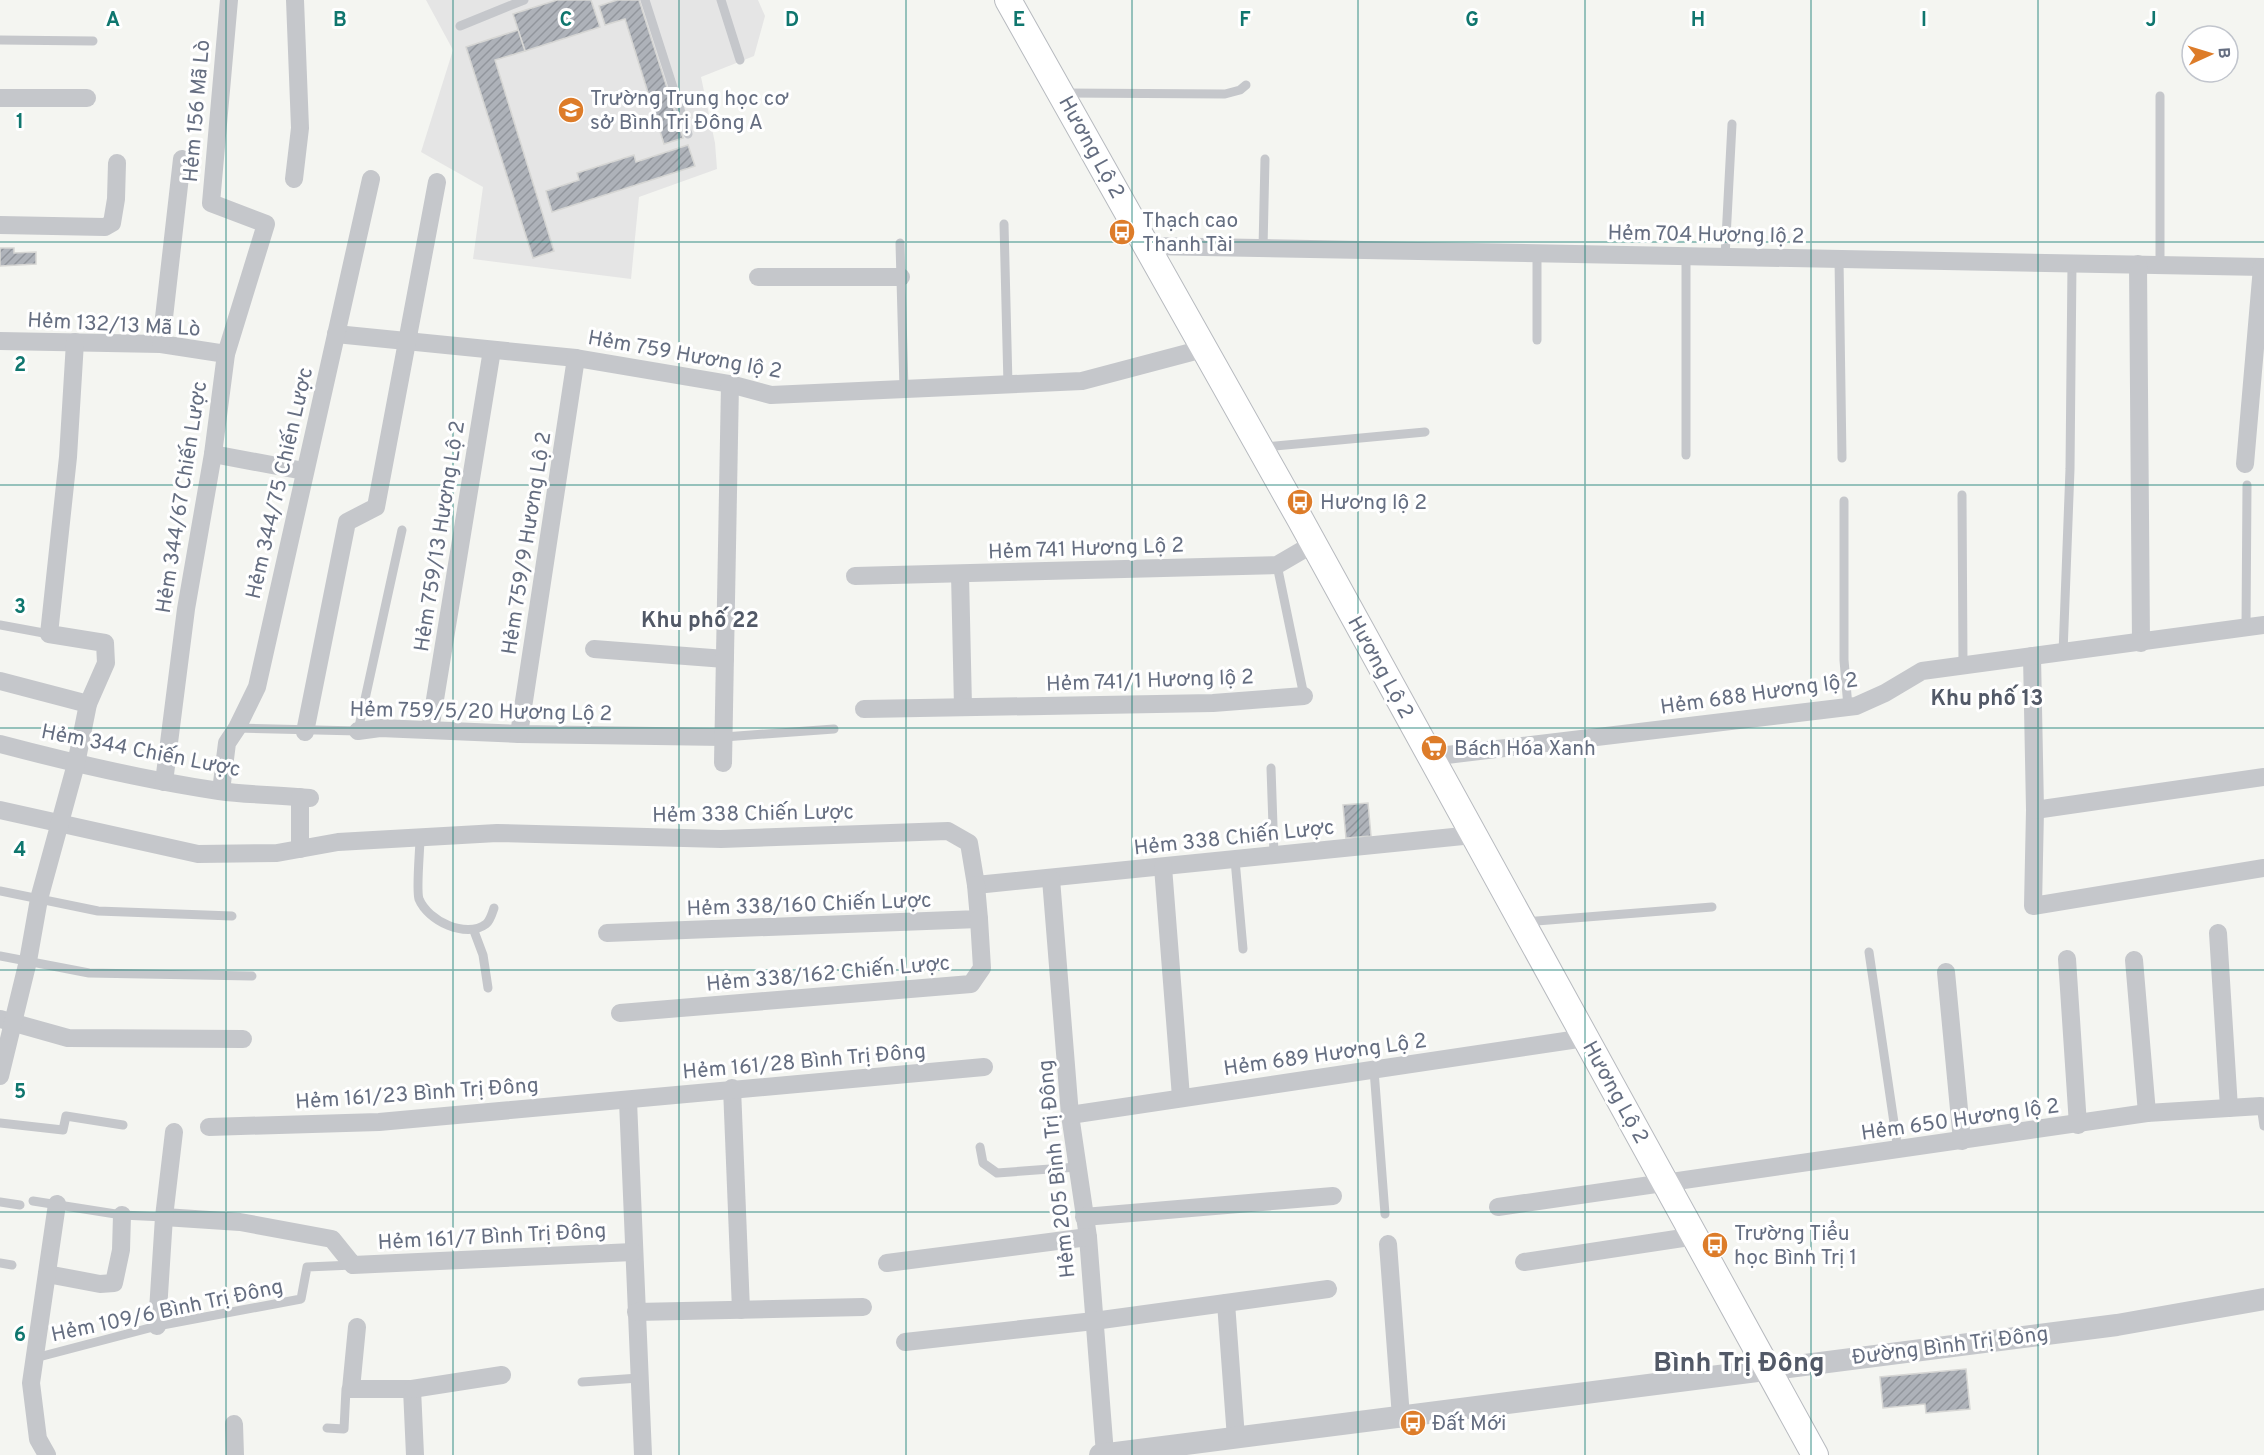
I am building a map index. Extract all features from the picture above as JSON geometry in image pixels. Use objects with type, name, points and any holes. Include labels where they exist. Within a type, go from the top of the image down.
[{"type":"main road","name":"Hương Lộ 2","points":[[1008,0],[1148,246],[1767,1368]]},
{"type":"main road","points":[[1767,1368],[1815,1455]]},
{"type":"street","name":"Hẻm 156 Mã Lò","points":[[229,0],[211,204],[266,224]]},
{"type":"street","points":[[294,179],[300,128],[295,0]]},
{"type":"street","points":[[0,98],[87,98]]},
{"type":"street","points":[[161,344],[182,159]]},
{"type":"street","points":[[0,225],[105,227],[112,223],[115,214],[117,163]]},
{"type":"street","name":"Hẻm 344/75 Chiến Lược","points":[[221,791],[227,743],[257,687],[371,179]]},
{"type":"street","points":[[305,732],[347,522],[376,507],[437,182]]},
{"type":"street","points":[[178,203],[211,204]]},
{"type":"street","name":"Hẻm 344/67 Chiến Lược","points":[[164,782],[186,609],[213,454],[226,354],[266,224]]},
{"type":"street","name":"Hẻm 704 Hương lộ 2","points":[[1148,246],[2263,267]]},
{"type":"street","points":[[2138,264],[2140,643]]},
{"type":"street","points":[[2245,464],[2263,267]]},
{"type":"street","points":[[758,277],[901,277]]},
{"type":"street","name":"Hẻm 759 Hương lộ 2","points":[[336,333],[576,358],[729,384],[771,395],[1082,381],[1203,349]]},
{"type":"street","name":"Hẻm 132/13 Mã Lò","points":[[0,341],[161,344],[226,354]]},
{"type":"street","points":[[0,1076],[6,1021],[28,961],[39,899],[76,764],[88,704],[106,663],[105,643],[49,634],[68,457],[75,342]]},
{"type":"street","name":"Hẻm 759/13 Hương Lộ 2","points":[[430,730],[492,350]]},
{"type":"street","name":"Hẻm 759/9 Hương Lộ 2","points":[[519,734],[576,358]]},
{"type":"street","points":[[723,763],[729,384]]},
{"type":"street","points":[[213,454],[304,471]]},
{"type":"street","name":"Hẻm 741 Hương Lộ 2","points":[[855,576],[1276,565],[1313,544]]},
{"type":"street","points":[[960,574],[963,707]]},
{"type":"street","name":"Hẻm 688 Hương lộ 2","points":[[1430,757],[1848,707],[1885,693],[1922,671],[2255,627]]},
{"type":"street","points":[[594,649],[725,659]]},
{"type":"street","points":[[2032,656],[2035,810],[2032,906],[2264,868]]},
{"type":"street","points":[[0,681],[88,704]]},
{"type":"street","name":"Hẻm 741/1 Hương lộ 2","points":[[864,709],[1213,703],[1304,696]]},
{"type":"street","name":"Hẻm 759/5/20 Hương Lộ 2","points":[[357,731],[380,728],[519,734],[724,737]]},
{"type":"street","name":"Hẻm 344 Chiến Lược","points":[[0,744],[76,764],[164,782],[221,791],[305,798],[300,849]]},
{"type":"street","points":[[2035,810],[2264,777]]},
{"type":"street","name":"Hẻm 338 Chiến Lược","points":[[0,810],[198,854],[277,853],[338,842],[497,833],[721,839],[948,831],[969,843],[976,885],[1473,835]]},
{"type":"street","points":[[1163,867],[1181,1097]]},
{"type":"street","name":"Hẻm 205 Bình Trị Đông","points":[[1051,879],[1070,1115],[1088,1237],[1105,1454]]},
{"type":"street","points":[[976,885],[979,919]]},
{"type":"street","name":"Hẻm 338/160 Chiến Lược","points":[[607,933],[979,919]]},
{"type":"street","name":"Hẻm 338/162 Chiến Lược","points":[[620,1013],[970,984],[982,968],[979,919]]},
{"type":"street","points":[[2218,933],[2229,1108]]},
{"type":"street","points":[[2067,959],[2078,1125]]},
{"type":"street","points":[[2134,960],[2147,1113]]},
{"type":"street","points":[[1947,972],[1962,1141]]},
{"type":"street","points":[[6,1021],[68,1038],[243,1039]]},
{"type":"street","name":"Hẻm 689 Hương Lộ 2","points":[[1070,1115],[1585,1038]]},
{"type":"street","name":"Hẻm 161/28 Bình Trị Đông","points":[[628,1101],[732,1088],[984,1067]]},
{"type":"street","points":[[732,1088],[741,1310]]},
{"type":"street","points":[[628,1101],[643,1455]]},
{"type":"street","name":"Hẻm 161/23 Bình Trị Đông","points":[[209,1127],[379,1122],[628,1101]]},
{"type":"street","name":"Hẻm 650 Hương lộ 2","points":[[1498,1207],[2078,1125],[2147,1113],[2261,1106]]},
{"type":"street","points":[[157,1326],[164,1217],[174,1132]]},
{"type":"street","points":[[1084,1217],[1333,1196]]},
{"type":"street","points":[[47,1455],[38,1439],[31,1383],[57,1204]]},
{"type":"street","points":[[46,1274],[100,1284],[114,1283],[121,1250],[122,1215]]},
{"type":"street","points":[[164,1217],[240,1222],[332,1239],[353,1265]]},
{"type":"street","points":[[1524,1262],[1696,1236]]},
{"type":"street","points":[[887,1263],[1088,1237]]},
{"type":"street","points":[[1388,1244],[1401,1417]]},
{"type":"street","name":"Hẻm 161/7 Bình Trị Đông","points":[[353,1265],[633,1252]]},
{"type":"street","points":[[905,1342],[1094,1321],[1328,1289]]},
{"type":"street","name":"Đường Bình Trị Đông","points":[[1100,1455],[1174,1451],[1236,1438],[2116,1325],[2264,1299]]},
{"type":"street","points":[[1226,1303],[1236,1438]]},
{"type":"street","points":[[636,1312],[863,1307]]},
{"type":"street","points":[[357,1327],[351,1389],[412,1389],[502,1375]]},
{"type":"street","points":[[412,1389],[414,1455]]},
{"type":"street","points":[[234,1424],[235,1455]]},
{"type":"lane","points":[[459,26],[524,0]]},
{"type":"lane","points":[[645,0],[688,135]]},
{"type":"lane","points":[[721,0],[740,60]]},
{"type":"lane","points":[[0,39],[93,41]]},
{"type":"lane","points":[[1062,93],[1225,94],[1240,90],[1246,85]]},
{"type":"lane","points":[[2160,96],[2160,265]]},
{"type":"lane","points":[[1725,257],[1732,124]]},
{"type":"lane","points":[[1263,248],[1265,159]]},
{"type":"lane","points":[[1004,224],[1008,385]]},
{"type":"lane","points":[[900,243],[904,389]]},
{"type":"lane","points":[[1537,253],[1537,340]]},
{"type":"lane","points":[[1686,256],[1686,455]]},
{"type":"lane","points":[[1839,259],[1842,458]]},
{"type":"lane","points":[[2063,653],[2070,469],[2072,263]]},
{"type":"lane","points":[[1258,447],[1425,432]]},
{"type":"lane","points":[[2247,485],[2255,627]]},
{"type":"lane","points":[[1962,495],[1963,664]]},
{"type":"lane","points":[[1844,501],[1844,660],[1848,707]]},
{"type":"lane","points":[[357,731],[402,530]]},
{"type":"lane","name":"Hẻm 741/1 Hương lộ 2","points":[[1276,565],[1304,696]]},
{"type":"lane","points":[[0,625],[49,634]]},
{"type":"lane","name":"Hẻm 759/5/20 Hương Lộ 2","points":[[237,728],[305,732],[357,731]]},
{"type":"lane","points":[[724,737],[834,729]]},
{"type":"lane","points":[[1271,768],[1274,855]]},
{"type":"lane","points":[[420,838],[419,898],[434,917],[454,928],[474,931],[488,923],[494,908]]},
{"type":"lane","points":[[1234,860],[1243,949]]},
{"type":"lane","points":[[0,891],[98,911],[232,916]]},
{"type":"lane","points":[[1521,923],[1713,907]]},
{"type":"lane","points":[[474,931],[483,955],[488,988]]},
{"type":"lane","points":[[1869,951],[1898,1150]]},
{"type":"lane","points":[[0,956],[89,973],[252,976]]},
{"type":"lane","points":[[1374,1071],[1385,1214]]},
{"type":"lane","points":[[2261,1106],[2264,1126]]},
{"type":"lane","points":[[0,1123],[63,1130],[66,1116],[123,1125]]},
{"type":"lane","points":[[980,1147],[983,1163],[997,1173],[1077,1167]]},
{"type":"lane","points":[[0,1202],[20,1205]]},
{"type":"lane","points":[[33,1202],[122,1215],[164,1217]]},
{"type":"lane","points":[[0,1263],[12,1265]]},
{"type":"lane","name":"Hẻm 109/6 Bình Trị Đông","points":[[35,1358],[157,1326],[301,1299],[307,1267],[353,1265]]},
{"type":"lane","points":[[582,1382],[639,1378]]},
{"type":"lane","points":[[327,1428],[344,1429],[346,1389],[351,1389]]},
{"type":"shaded area","name":"Trường Trung học cơ sở Bình Trị Đông A","points":[[426,0],[758,0],[765,16],[754,56],[701,77],[715,143],[717,169],[639,197],[631,279],[473,259],[483,187],[421,152],[453,50]]},
{"type":"building","points":[[557,0],[591,0],[600,27],[525,51],[513,14]]},
{"type":"building","points":[[617,0],[639,0],[683,138],[664,144],[625,19],[605,25],[599,6]]},
{"type":"building","points":[[518,30],[525,51],[495,60],[554,251],[533,258],[466,47]]},
{"type":"building","points":[[688,145],[695,166],[552,212],[546,191],[579,180],[577,173],[634,155],[636,162]]},
{"type":"building","points":[[0,248],[14,248],[14,253],[36,252],[36,264],[0,266]]},
{"type":"building","points":[[1368,803],[1371,836],[1346,838],[1343,805]]},
{"type":"building","points":[[1966,1369],[1970,1409],[1926,1413],[1925,1404],[1883,1408],[1880,1377]]},
{"type":"place","name":"Trường Trung học cơ sở Bình Trị Đông A","points":[[571,110]]},
{"type":"place","name":"Thạch cao Thanh Tài","points":[[1122,232]]},
{"type":"place","name":"Hương lộ 2","points":[[1300,502]]},
{"type":"place","name":"Bách Hóa Xanh","points":[[1434,748]]},
{"type":"place","name":"Trường Tiểu học Bình Trị 1","points":[[1715,1245]]},
{"type":"place","name":"Đất Mới","points":[[1413,1423]]},
{"type":"district","name":"Khu phố 22","points":[[700,619]]},
{"type":"district","name":"Khu phố 13","points":[[1987,697]]},
{"type":"district","name":"Bình Trị Đông","points":[[1739,1362]]}]
